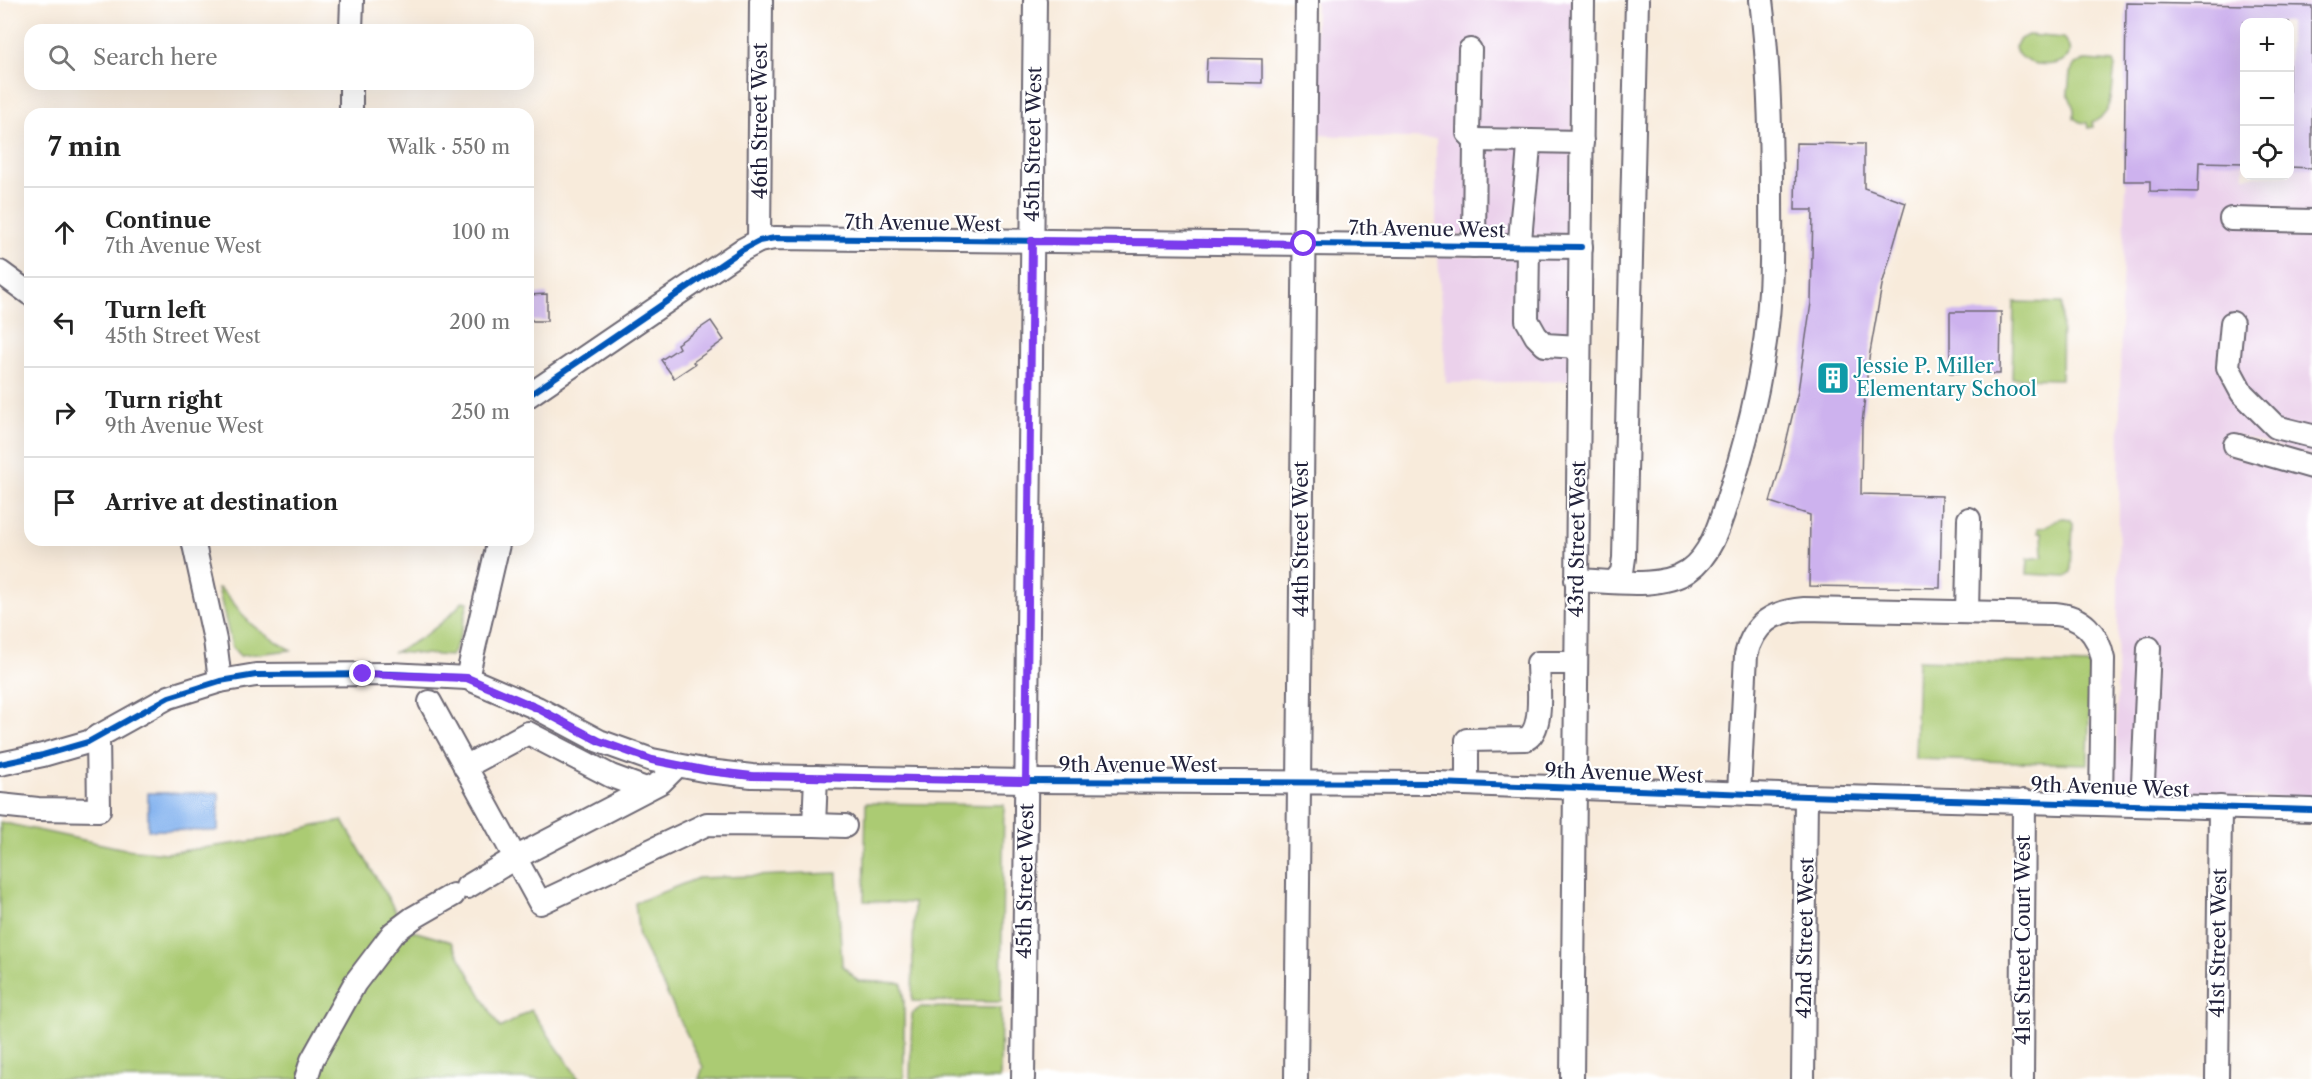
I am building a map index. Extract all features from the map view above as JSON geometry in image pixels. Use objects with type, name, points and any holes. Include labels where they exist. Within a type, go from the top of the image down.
[{"type":"street","points":[[351,24],[352,0]]},
{"type":"street","name":"46th Street West","points":[[759,241],[761,0]]},
{"type":"street","name":"45th Street West","points":[[1023,1079],[1035,0]]},
{"type":"street","name":"44th Street West","points":[[1296,1079],[1307,0]]},
{"type":"street","name":"43rd Street West","points":[[1572,1079],[1583,0]]},
{"type":"street","points":[[1615,581],[1622,572],[1624,558],[1637,0]]},
{"type":"street","points":[[1576,580],[1650,582],[1670,579],[1689,570],[1703,557],[1721,519],[1748,433],[1763,352],[1771,263],[1771,116],[1761,0]]},
{"type":"street","points":[[1470,50],[1468,133],[1475,141],[1474,246]]},
{"type":"street","points":[[351,90],[351,108]]},
{"type":"street","points":[[1475,141],[1582,142]]},
{"type":"street","points":[[1529,141],[1528,178],[1520,217],[1524,246],[1527,320],[1536,336],[1545,345],[1579,347]]},
{"type":"street","points":[[2231,219],[2312,221]]},
{"type":"street","name":"7th Avenue West","points":[[534,392],[742,250],[759,241],[775,238],[1581,247]]},
{"type":"street","points":[[0,272],[24,290]]},
{"type":"street","points":[[2232,322],[2228,367],[2242,393],[2277,427],[2312,436]]},
{"type":"street","points":[[2235,446],[2312,467]]},
{"type":"street","points":[[1967,612],[1969,519]]},
{"type":"street","points":[[194,546],[220,681]]},
{"type":"street","points":[[467,678],[498,546]]},
{"type":"street","points":[[1739,794],[1746,655],[1751,637],[1765,622],[1782,612],[1804,609],[1967,612],[2066,615],[2082,622],[2096,636],[2103,658],[2101,804]]},
{"type":"street","points":[[2142,805],[2149,648]]},
{"type":"street","points":[[1467,784],[1467,740],[1531,736],[1537,724],[1538,663],[1575,663]]},
{"type":"street","name":"9th Avenue West","points":[[0,764],[88,742],[169,697],[220,681],[256,675],[390,674],[467,678],[537,708],[599,741],[652,760],[729,774],[1026,781],[1467,784],[2312,810]]},
{"type":"street","points":[[430,702],[540,903],[707,824],[845,826]]},
{"type":"street","points":[[465,767],[528,733],[610,776],[646,789]]},
{"type":"street","points":[[0,805],[38,809],[99,810],[98,736]]},
{"type":"street","points":[[306,1079],[312,1060],[355,983],[393,933],[412,918],[515,858],[661,782],[676,766]]},
{"type":"street","points":[[814,825],[816,777]]},
{"type":"street","name":"42nd Street West","points":[[1803,1079],[1806,796]]},
{"type":"street","name":"41st Street Court West","points":[[2022,1079],[2024,801]]},
{"type":"street","name":"41st Street West","points":[[2217,1079],[2220,807]]},
{"type":"shaded area","points":[[1316,0],[1574,0],[1571,236],[1436,235],[1436,139],[1314,135]]},
{"type":"shaded area","points":[[2134,0],[2312,0],[2312,456],[2229,433],[2224,453],[2312,478],[2312,799],[2116,793],[2121,308]]},
{"type":"shaded area","points":[[1438,256],[1571,257],[1570,381],[1446,383]]},
{"type":"green space","points":[[2028,35],[2063,38],[2069,48],[2068,56],[2061,62],[2051,64],[2028,61],[2019,56],[2015,47],[2020,39]]},
{"type":"green space","points":[[2086,60],[2113,62],[2115,67],[2109,107],[2100,118],[2092,122],[2093,127],[2088,128],[2087,123],[2074,118],[2074,109],[2068,93],[2070,73],[2075,64]]},
{"type":"green space","points":[[2014,302],[2062,303],[2061,379],[2012,378]]},
{"type":"green space","points":[[2064,518],[2070,519],[2073,523],[2071,572],[2066,576],[2027,574],[2028,559],[2043,557],[2042,533],[2038,533],[2038,528]]},
{"type":"green space","points":[[218,588],[255,627],[291,650],[240,656],[232,647]]},
{"type":"green space","points":[[463,601],[468,602],[465,616],[460,636],[451,656],[395,652],[432,630]]},
{"type":"green space","points":[[1918,660],[2090,665],[2088,764],[1915,759]]},
{"type":"green space","points":[[866,803],[1004,805],[1001,1002],[912,1001],[914,903],[864,901]]},
{"type":"green space","points":[[343,821],[406,929],[451,942],[500,1028],[531,1010],[579,1079],[0,1079],[0,822],[125,849],[166,853],[268,839]]},
{"type":"green space","points":[[837,873],[842,965],[858,981],[902,983],[904,1079],[699,1079],[703,1067],[639,937],[635,903],[698,878]]},
{"type":"green space","points":[[921,1007],[1001,1008],[1000,1079],[910,1079],[912,1014]]},
{"type":"water","points":[[148,793],[219,793],[218,831],[148,830]]},
{"type":"building","points":[[2126,3],[2312,6],[2312,168],[2294,167],[2294,18],[2240,18],[2240,163],[2199,162],[2198,192],[2150,191],[2150,181],[2124,181]]},
{"type":"building","points":[[1207,58],[1262,59],[1262,83],[1206,82]]},
{"type":"building","name":"Jessie P. Miller Elementary School","points":[[1796,143],[1864,144],[1864,188],[1906,203],[1882,285],[1869,358],[1862,424],[1861,494],[1942,496],[1940,588],[1809,586],[1810,515],[1770,502],[1798,391],[1811,303],[1813,210],[1795,210]]},
{"type":"building","points":[[547,294],[547,321],[534,321],[534,295]]},
{"type":"building","points":[[1950,312],[2001,312],[2000,374],[1950,373]]},
{"type":"building","points":[[711,321],[724,340],[674,378],[661,360],[679,348],[677,344]]},
{"type":"cycle path","points":[[534,392],[742,250],[759,241],[775,238],[1581,247]]},
{"type":"cycle path","points":[[0,764],[88,742],[169,697],[220,681],[256,675],[390,674],[467,678],[537,708],[599,741],[652,760],[708,771],[752,776],[1026,781],[1436,783],[2312,810]]},
{"type":"place","name":"Jessie P. Miller Elementary School","points":[[1833,378]]},
{"type":"route","points":[[363,674],[467,678],[537,708],[599,741],[676,766],[752,776],[1026,781],[1032,241],[1304,244]]}]
